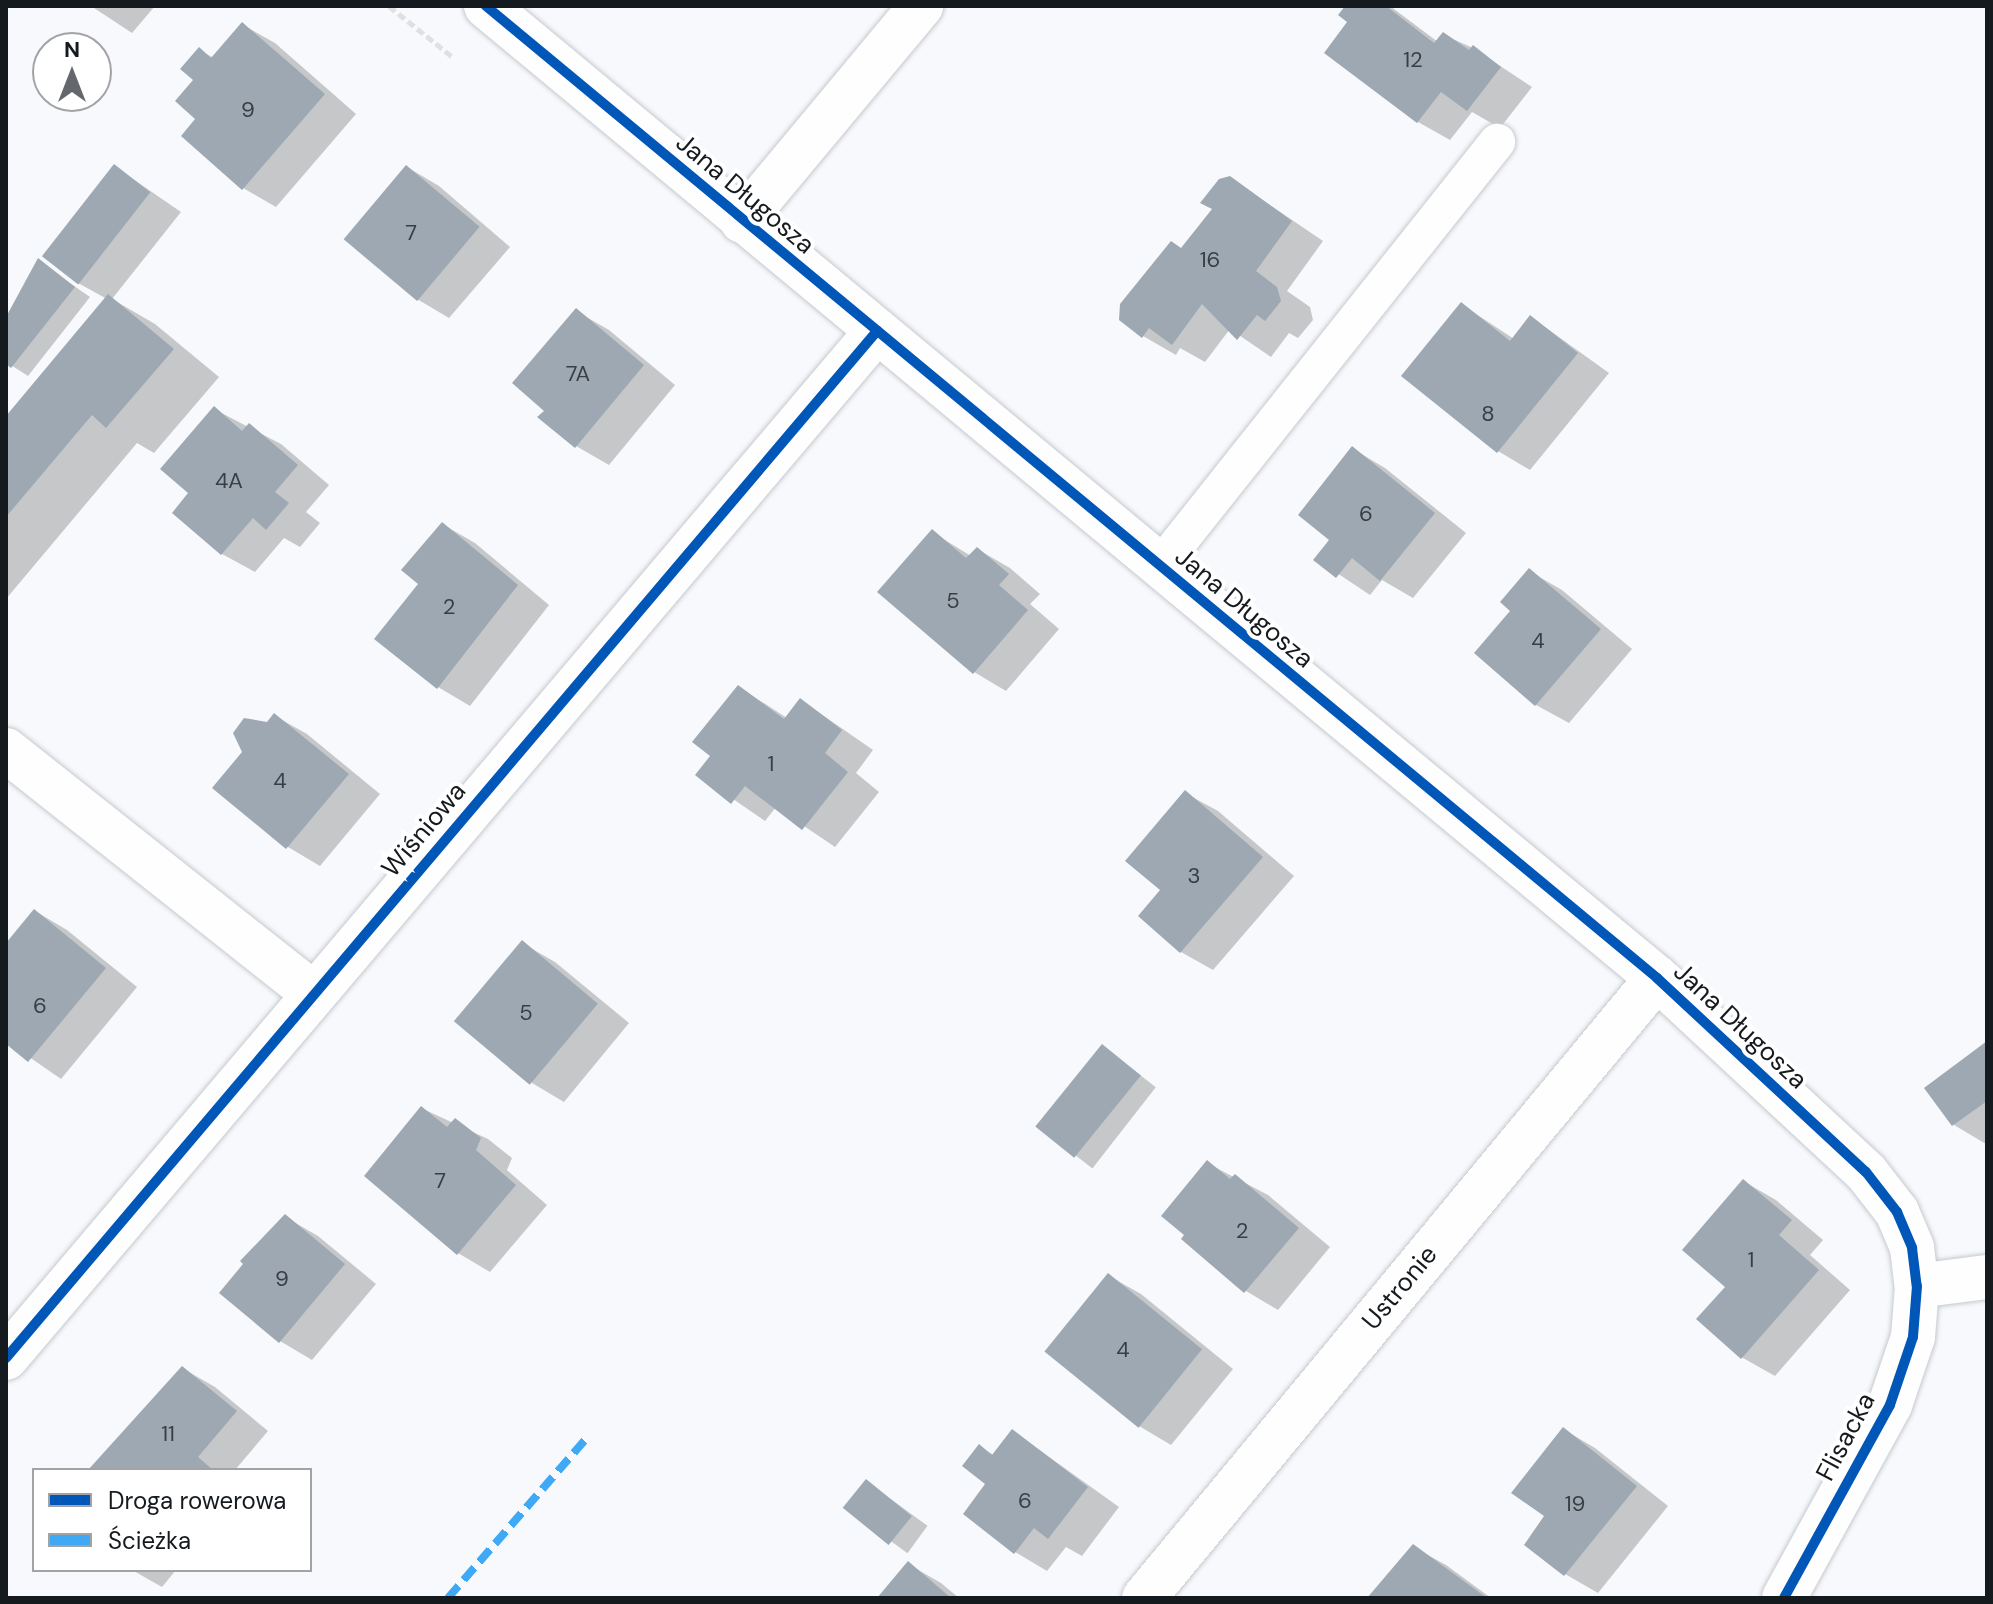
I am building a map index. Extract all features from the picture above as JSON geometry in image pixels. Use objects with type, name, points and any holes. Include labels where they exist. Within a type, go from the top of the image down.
[{"type":"street","name":"Jana Długosza","points":[[486,6],[1657,978],[1866,1172],[1897,1212],[1912,1248],[1917,1286]]},
{"type":"street","points":[[742,221],[921,6]]},
{"type":"street","name":"Wiśniowa","points":[[6,1358],[877,331]]},
{"type":"street","points":[[6,750],[314,994]]},
{"type":"street","name":"Ustronie","points":[[1144,1598],[1657,978]]},
{"type":"street","points":[[1917,1286],[1987,1277]]},
{"type":"street","name":"Flisacka","points":[[1784,1598],[1890,1405],[1913,1337],[1917,1286]]},
{"type":"lane","points":[[1160,566],[1497,142]]},
{"type":"building","points":[[1345,6],[1386,6],[1434,43],[1443,32],[1469,50],[1473,45],[1501,67],[1467,111],[1441,92],[1417,123],[1324,53],[1347,22],[1338,15]]},
{"type":"building","points":[[242,22],[325,94],[242,190],[181,136],[195,119],[175,101],[193,80],[180,69],[199,47],[211,58]]},
{"type":"building","points":[[114,164],[150,192],[78,285],[42,256]]},
{"type":"building","points":[[406,165],[480,227],[417,301],[344,239]]},
{"type":"building","points":[[1230,176],[1292,221],[1256,271],[1277,287],[1281,301],[1265,321],[1257,315],[1237,340],[1202,304],[1172,345],[1149,328],[1142,338],[1119,320],[1120,304],[1171,241],[1181,248],[1212,209],[1200,203],[1219,179]]},
{"type":"building","points":[[38,258],[75,287],[11,368],[6,364],[6,317]]},
{"type":"building","points":[[108,294],[174,349],[106,428],[92,415],[6,517],[6,416]]},
{"type":"building","points":[[1461,302],[1510,341],[1530,315],[1578,353],[1497,453],[1401,376]]},
{"type":"building","points":[[576,308],[644,365],[575,448],[537,417],[544,411],[512,383]]},
{"type":"building","points":[[214,406],[242,431],[249,423],[298,465],[275,492],[289,503],[266,530],[253,518],[221,555],[172,513],[188,493],[160,469]]},
{"type":"building","points":[[1352,446],[1435,513],[1380,581],[1352,558],[1336,578],[1313,560],[1329,540],[1298,515]]},
{"type":"building","points":[[442,522],[518,585],[437,689],[374,639],[418,584],[401,570]]},
{"type":"building","points":[[932,529],[966,558],[977,547],[1009,574],[999,585],[1028,610],[973,674],[877,592]]},
{"type":"building","points":[[1529,568],[1601,629],[1535,706],[1474,653],[1510,611],[1500,602]]},
{"type":"building","points":[[738,685],[784,719],[800,698],[842,730],[825,753],[848,772],[802,830],[745,786],[731,804],[695,775],[710,756],[692,742]]},
{"type":"building","points":[[274,713],[349,774],[286,849],[212,788],[242,752],[233,733],[244,718],[267,722]]},
{"type":"building","points":[[1185,790],[1263,857],[1180,953],[1138,916],[1160,890],[1125,861]]},
{"type":"building","points":[[34,909],[106,968],[28,1062],[6,1044],[6,943]]},
{"type":"building","points":[[522,940],[598,1004],[530,1085],[454,1021]]},
{"type":"building","points":[[1987,1041],[1987,1101],[1952,1126],[1924,1088]]},
{"type":"building","points":[[1102,1044],[1141,1075],[1074,1158],[1035,1126]]},
{"type":"building","points":[[421,1106],[447,1127],[455,1118],[481,1138],[476,1150],[516,1185],[457,1255],[364,1176]]},
{"type":"building","points":[[1207,1160],[1230,1179],[1235,1174],[1299,1228],[1244,1293],[1181,1239],[1184,1235],[1161,1216]]},
{"type":"building","points":[[1743,1179],[1792,1220],[1779,1235],[1819,1270],[1741,1359],[1696,1319],[1725,1287],[1682,1250]]},
{"type":"building","points":[[285,1214],[345,1264],[279,1343],[219,1293],[243,1264],[240,1261]]},
{"type":"building","points":[[1108,1273],[1202,1349],[1138,1428],[1044,1351]]},
{"type":"building","points":[[182,1366],[237,1411],[198,1457],[211,1468],[90,1468]]},
{"type":"building","points":[[1563,1427],[1637,1486],[1564,1576],[1524,1545],[1544,1516],[1511,1493]]},
{"type":"building","points":[[1012,1429],[1088,1487],[1048,1539],[1034,1528],[1014,1554],[963,1514],[985,1484],[962,1466],[979,1444],[992,1455]]},
{"type":"building","points":[[866,1479],[912,1516],[889,1545],[843,1508]]},
{"type":"building","points":[[1413,1544],[1487,1598],[1367,1598]]},
{"type":"building","points":[[908,1561],[951,1598],[877,1598]]},
{"type":"marked path","points":[[448,1598],[585,1440]]},
{"type":"cycle path","points":[[486,6],[1657,978],[1866,1172],[1897,1212],[1912,1248],[1917,1286],[1913,1337],[1890,1405],[1784,1598]]},
{"type":"cycle path","points":[[6,1358],[877,331]]}]
